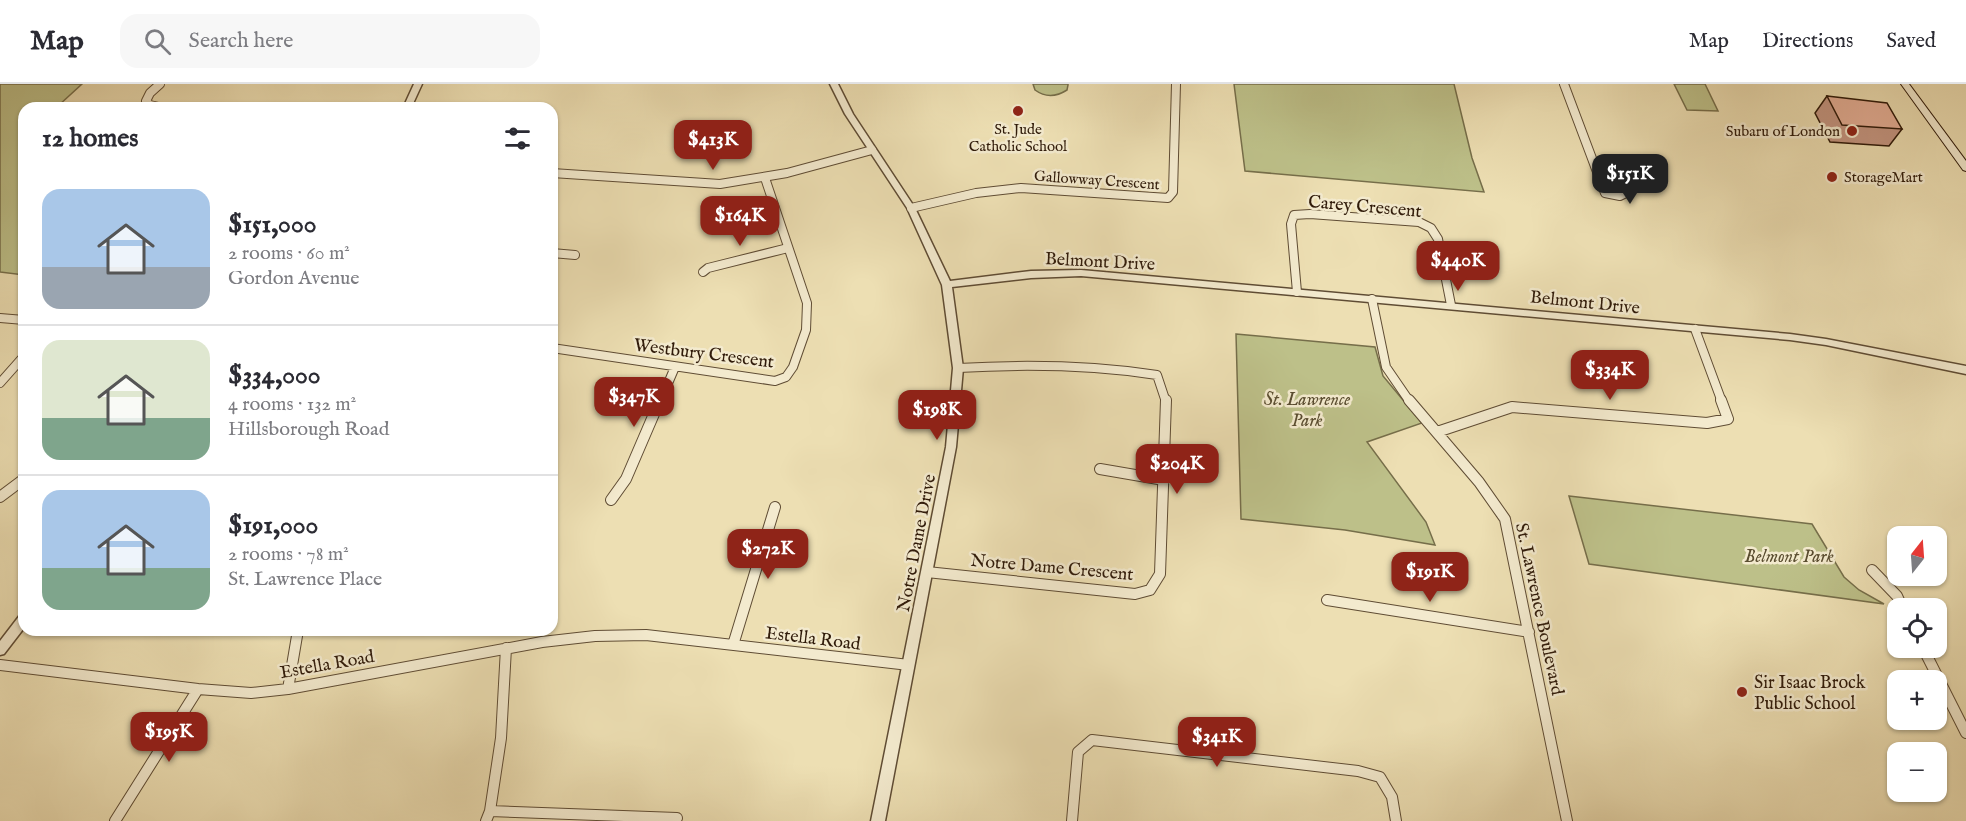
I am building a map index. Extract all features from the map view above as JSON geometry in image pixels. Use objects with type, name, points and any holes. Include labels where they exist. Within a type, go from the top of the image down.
[{"type":"main road","points":[[1905,84],[1966,168]]},
{"type":"street","points":[[147,102],[150,93],[160,84]]},
{"type":"street","points":[[410,102],[418,84]]},
{"type":"street","name":"Notre Dame Drive","points":[[834,84],[849,114],[911,208],[947,285],[958,368],[951,447],[878,821]]},
{"type":"street","name":"Gallowway Crescent","points":[[911,208],[976,192],[1009,188],[1168,198],[1173,192],[1176,84]]},
{"type":"street","points":[[1564,84],[1598,173]]},
{"type":"street","points":[[558,173],[720,184],[765,178],[873,150]]},
{"type":"street","name":"Westbury Crescent","points":[[558,349],[775,381],[786,377],[793,367],[806,330],[807,303],[765,178]]},
{"type":"street","name":"Carey Crescent","points":[[1297,292],[1291,224],[1294,215],[1310,214],[1419,222],[1431,228],[1438,239],[1451,305]]},
{"type":"street","points":[[703,272],[708,268],[788,248]]},
{"type":"street","points":[[558,254],[574,255]]},
{"type":"street","name":"Belmont Drive","points":[[947,285],[1049,272],[1297,292],[1826,342],[1966,370]]},
{"type":"street","name":"St. Lawrence Boulevard","points":[[1372,299],[1386,367],[1402,392],[1479,482],[1505,519],[1567,821]]},
{"type":"street","points":[[0,318],[18,320]]},
{"type":"street","points":[[1437,432],[1512,407],[1554,408],[1707,423],[1728,419],[1695,329]]},
{"type":"street","points":[[0,383],[18,363]]},
{"type":"street","name":"Notre Dame Crescent","points":[[927,572],[1136,594],[1150,590],[1160,574],[1166,397],[1157,375],[1075,366],[1026,364],[958,368]]},
{"type":"street","points":[[611,500],[626,479],[675,367]]},
{"type":"street","points":[[1100,469],[1164,480]]},
{"type":"street","points":[[0,497],[18,484]]},
{"type":"street","points":[[733,645],[775,507]]},
{"type":"street","points":[[1872,570],[1898,598]]},
{"type":"street","points":[[1327,600],[1529,632]]},
{"type":"street","points":[[0,650],[18,627]]},
{"type":"street","name":"Estella Road","points":[[0,665],[198,689],[251,693],[288,689],[506,648],[595,636],[646,635],[909,665]]},
{"type":"street","points":[[288,689],[297,636]]},
{"type":"street","points":[[506,648],[501,738],[488,816],[677,818]]},
{"type":"street","points":[[1928,658],[1966,733]]},
{"type":"street","points":[[115,821],[198,689]]},
{"type":"street","points":[[1072,821],[1078,752],[1092,740],[1358,771],[1380,777],[1392,797],[1396,821]]},
{"type":"green space","points":[[0,84],[82,84],[62,102],[18,102],[18,274],[0,272]]},
{"type":"green space","points":[[1033,84],[1068,85],[1067,90],[1051,96],[1035,90]]},
{"type":"green space","points":[[1234,84],[1454,84],[1472,158],[1484,192],[1245,171]]},
{"type":"green space","points":[[1674,84],[1705,84],[1718,111],[1687,110]]},
{"type":"green space","name":"St. Lawrence Park","points":[[1236,334],[1375,347],[1383,376],[1422,423],[1367,442],[1426,522],[1435,545],[1345,530],[1241,519]]},
{"type":"green space","name":"Belmont Park","points":[[1569,496],[1812,524],[1844,577],[1859,590],[1884,604],[1589,564]]},
{"type":"building","points":[[1827,96],[1887,103],[1902,129],[1842,125]]},
{"type":"place","name":"St. Jude Catholic School","points":[[1018,111]]},
{"type":"place","name":"Subaru of London","points":[[1852,131]]},
{"type":"place","name":"StorageMart","points":[[1832,177]]},
{"type":"place","name":"Sir Isaac Brock Public School","points":[[1742,692]]}]
